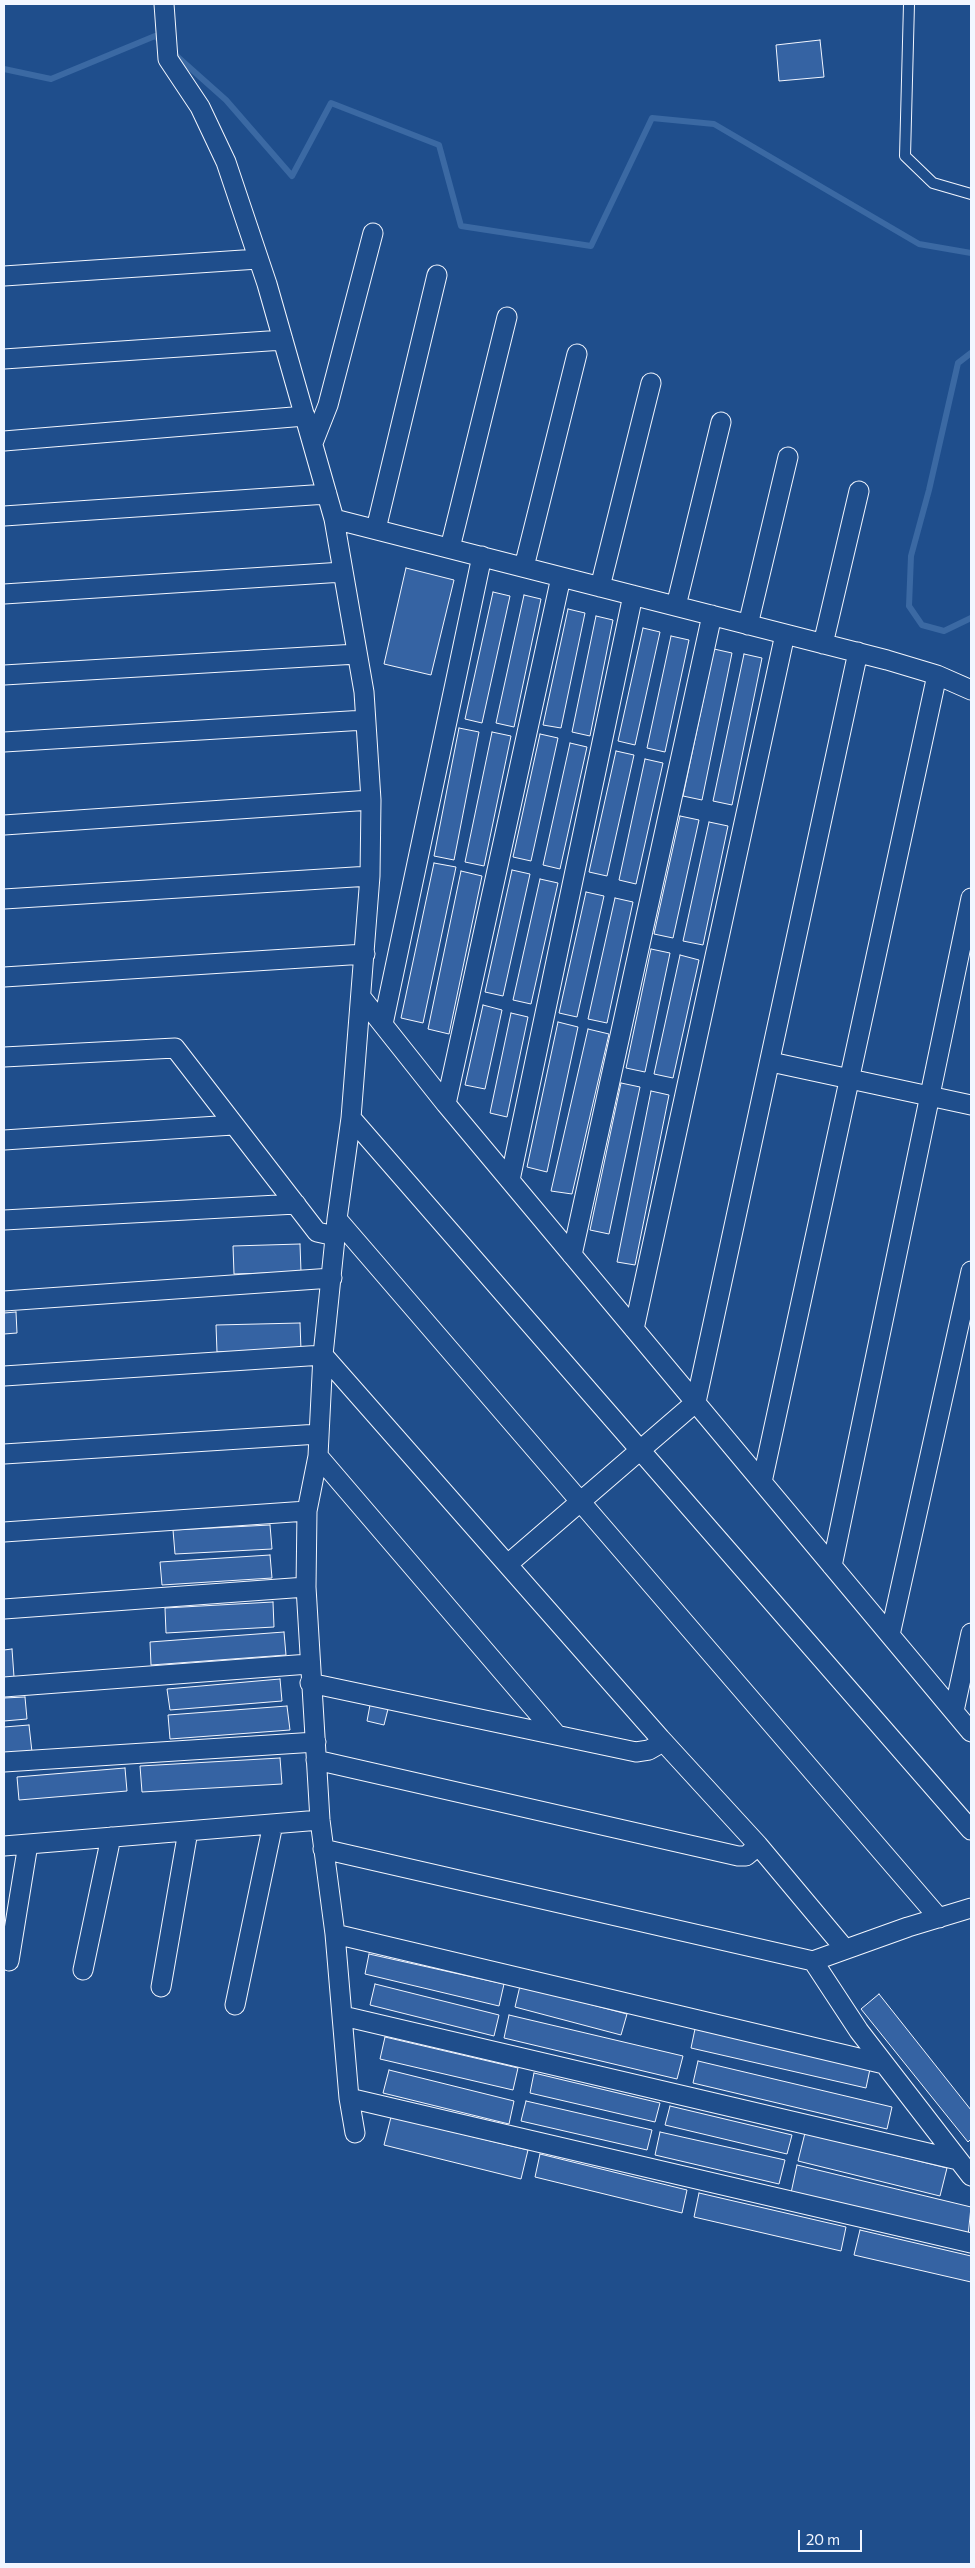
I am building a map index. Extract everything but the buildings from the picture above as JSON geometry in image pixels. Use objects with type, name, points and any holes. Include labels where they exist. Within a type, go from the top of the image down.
[{"type":"street","points":[[164,4],[168,60],[200,107],[226,162],[258,259],[313,443],[334,519],[366,720],[371,800],[370,876],[365,954],[351,1118],[336,1227],[323,1355],[318,1456],[307,1511],[306,1587],[310,1683],[320,1820],[335,1934],[349,2098],[355,2133]]},
{"type":"street","points":[[313,443],[328,405],[373,233]]},
{"type":"street","points":[[4,276],[258,259]]},
{"type":"street","points":[[376,529],[437,275]]},
{"type":"street","points":[[450,548],[507,317]]},
{"type":"street","points":[[4,359],[283,340]]},
{"type":"street","points":[[524,567],[577,354]]},
{"type":"street","points":[[600,587],[651,383]]},
{"type":"street","points":[[4,441],[305,416]]},
{"type":"street","points":[[676,606],[721,422]]},
{"type":"street","points":[[748,624],[788,457]]},
{"type":"street","points":[[823,644],[859,492]]},
{"type":"street","points":[[4,516],[327,494]]},
{"type":"street","points":[[334,519],[858,652],[937,675],[971,690]]},
{"type":"street","points":[[383,1024],[482,556]]},
{"type":"street","points":[[4,594],[343,572]]},
{"type":"street","points":[[446,1104],[561,577]]},
{"type":"street","points":[[510,1180],[632,595]]},
{"type":"street","points":[[572,1255],[712,615]]},
{"type":"street","points":[[634,1328],[785,634]]},
{"type":"street","points":[[508,1564],[696,1402],[858,652]]},
{"type":"street","points":[[4,674],[357,654]]},
{"type":"street","points":[[762,1482],[937,675]]},
{"type":"street","points":[[4,742],[366,720]]},
{"type":"street","points":[[4,825],[371,800]]},
{"type":"street","points":[[4,899],[370,876]]},
{"type":"street","points":[[832,1566],[971,898]]},
{"type":"street","points":[[4,977],[365,954]]},
{"type":"street","points":[[361,997],[446,1104],[971,1732]]},
{"type":"street","points":[[4,1057],[175,1048],[232,1125],[317,1232],[336,1227]]},
{"type":"street","points":[[770,1062],[971,1105]]},
{"type":"street","points":[[351,1118],[971,1830]]},
{"type":"street","points":[[4,1140],[232,1125]]},
{"type":"street","points":[[4,1220],[296,1204]]},
{"type":"street","points":[[336,1227],[580,1502],[939,1918]]},
{"type":"street","points":[[890,1636],[971,1271]]},
{"type":"street","points":[[4,1301],[332,1278]]},
{"type":"street","points":[[4,1376],[323,1355]]},
{"type":"street","points":[[323,1355],[660,1738],[758,1845],[845,1949]]},
{"type":"street","points":[[4,1454],[319,1434]]},
{"type":"street","points":[[318,1456],[556,1734]]},
{"type":"street","points":[[4,1532],[307,1511]]},
{"type":"street","points":[[4,1609],[306,1587]]},
{"type":"street","points":[[954,1711],[971,1633]]},
{"type":"street","points":[[4,1687],[309,1664]]},
{"type":"street","points":[[310,1683],[636,1752],[649,1750],[656,1746],[660,1738]]},
{"type":"street","points":[[4,1762],[316,1751],[738,1856],[746,1856],[758,1845]]},
{"type":"street","points":[[4,1846],[320,1820]]},
{"type":"street","points":[[235,2005],[273,1824]]},
{"type":"street","points":[[161,1987],[188,1831]]},
{"type":"street","points":[[83,1970],[111,1837]]},
{"type":"street","points":[[9,1961],[28,1844]]},
{"type":"street","points":[[323,1849],[812,1961],[971,1908]]},
{"type":"street","points":[[335,1934],[884,2064]]},
{"type":"street","points":[[812,1961],[859,2031],[971,2176]]},
{"type":"street","points":[[343,2016],[958,2160]]},
{"type":"street","points":[[349,2098],[971,2243]]},
{"type":"lane","points":[[909,4],[905,156],[933,183],[971,194]]},
{"type":"waterway","points":[[4,69],[51,79],[155,36],[162,42]]},
{"type":"waterway","points":[[171,51],[226,100],[292,176],[331,103],[439,145],[461,226],[591,246],[652,118],[714,124],[919,244],[971,253]]},
{"type":"waterway","points":[[971,353],[958,363],[929,490],[911,556],[909,606],[922,625],[944,631],[971,618]]}]
